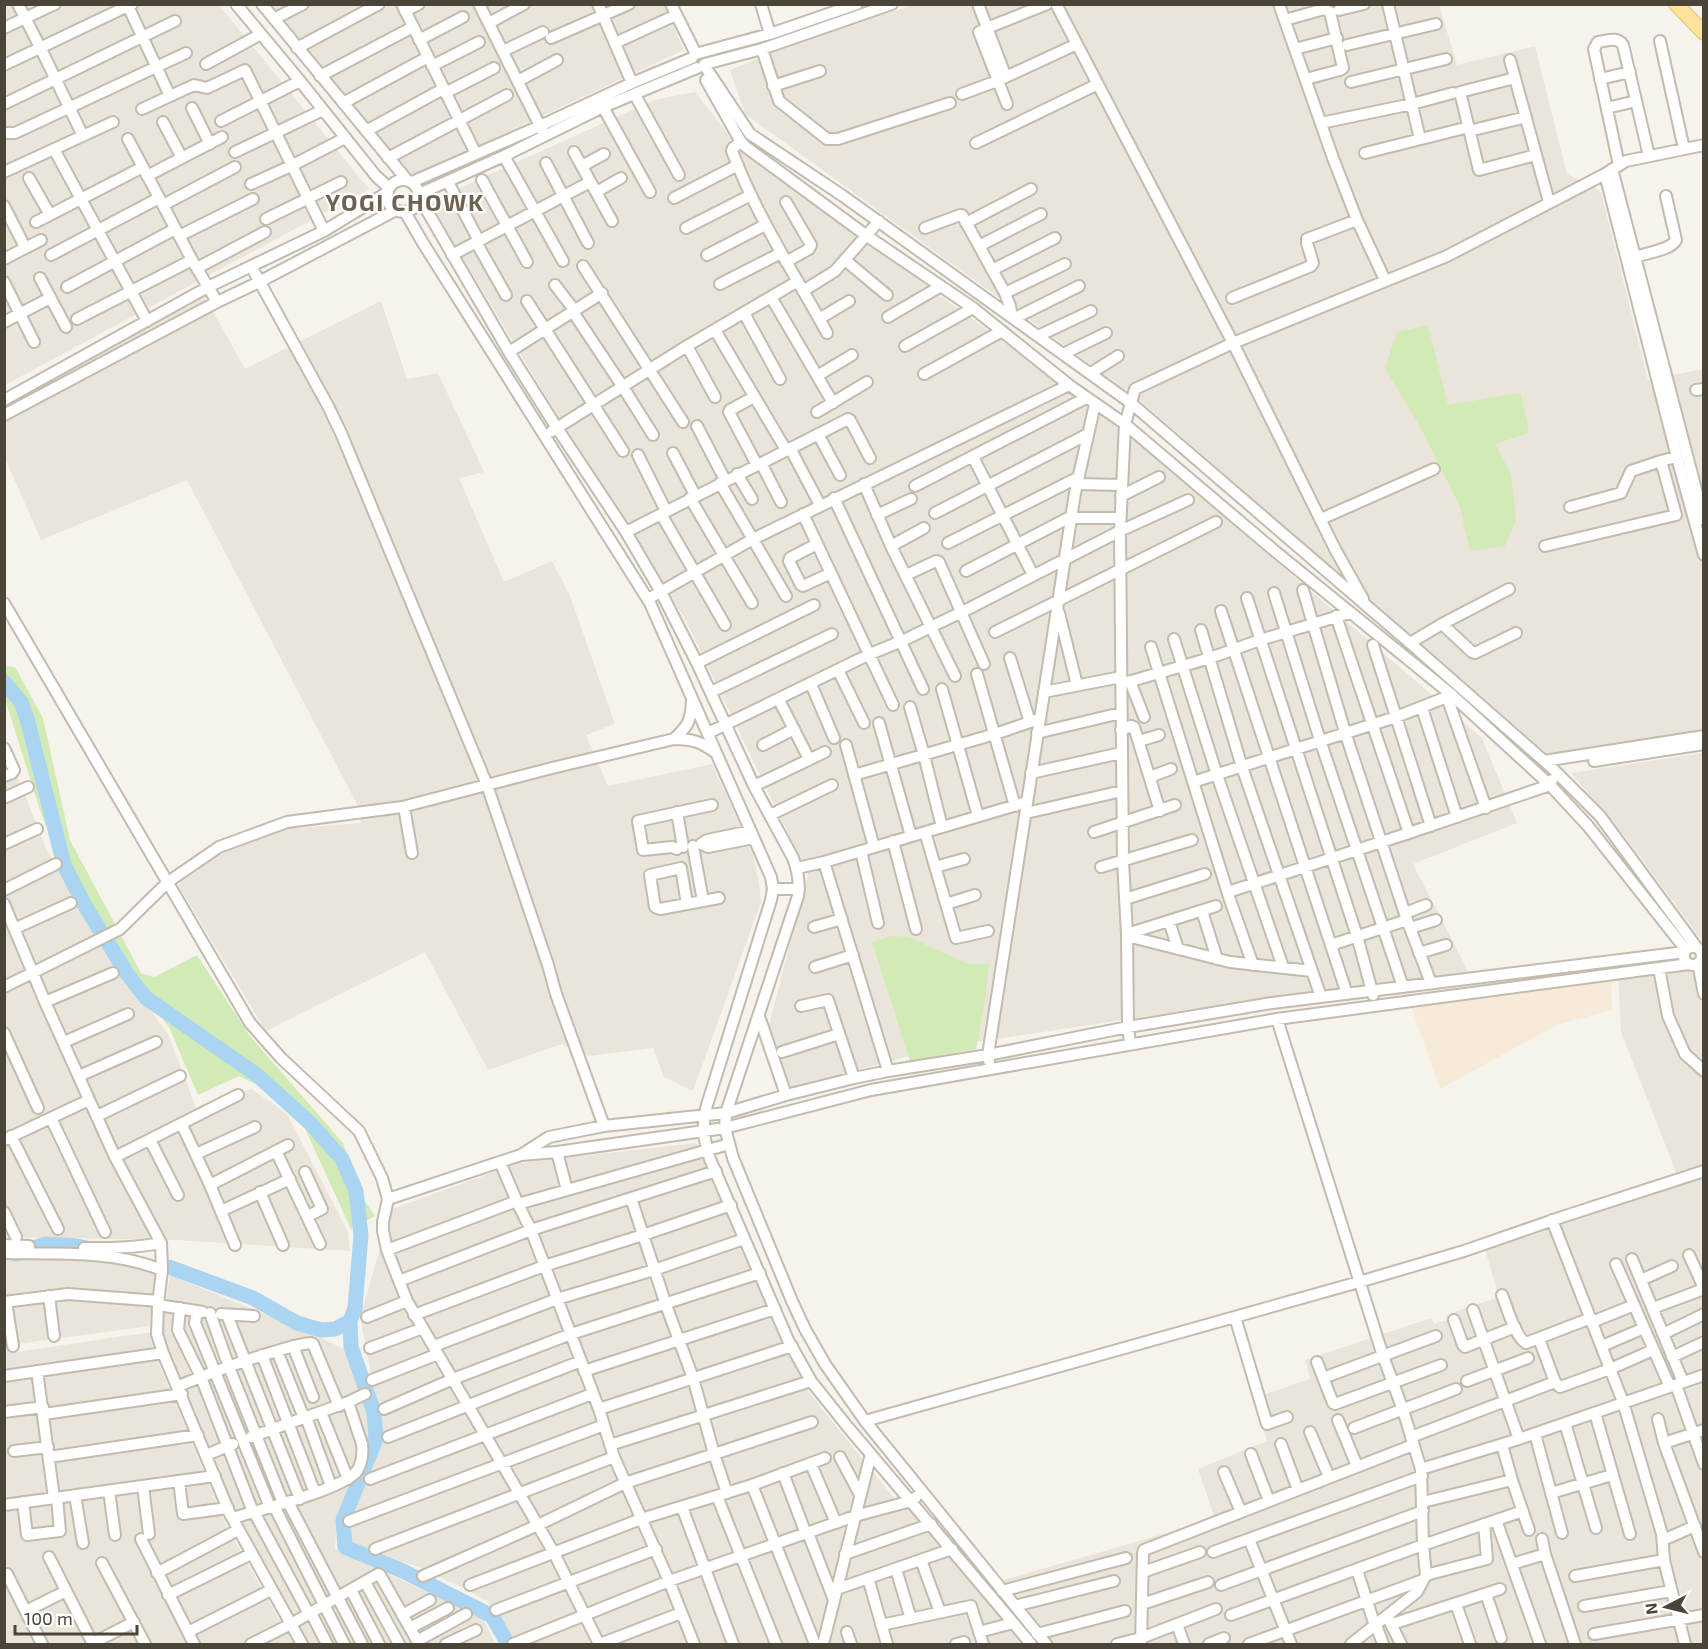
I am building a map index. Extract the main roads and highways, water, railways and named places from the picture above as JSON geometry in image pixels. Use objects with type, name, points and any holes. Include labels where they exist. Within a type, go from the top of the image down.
[{"type":"main road","points":[[1676,4],[1704,33]]},
{"type":"waterway","points":[[4,682],[21,702],[28,722],[64,865],[85,906],[128,975],[146,998],[257,1075],[311,1124],[342,1159],[356,1191],[361,1235],[355,1308],[350,1321],[335,1329],[321,1330],[297,1323],[253,1298],[169,1267]]},
{"type":"waterway","points":[[15,1254],[46,1244],[97,1250]]},
{"type":"waterway","points":[[350,1321],[351,1347],[374,1412],[376,1439],[343,1520],[345,1547],[405,1572],[492,1616],[508,1644]]},
{"type":"district","name":"YOGI CHOWK","points":[[405,203]]}]
